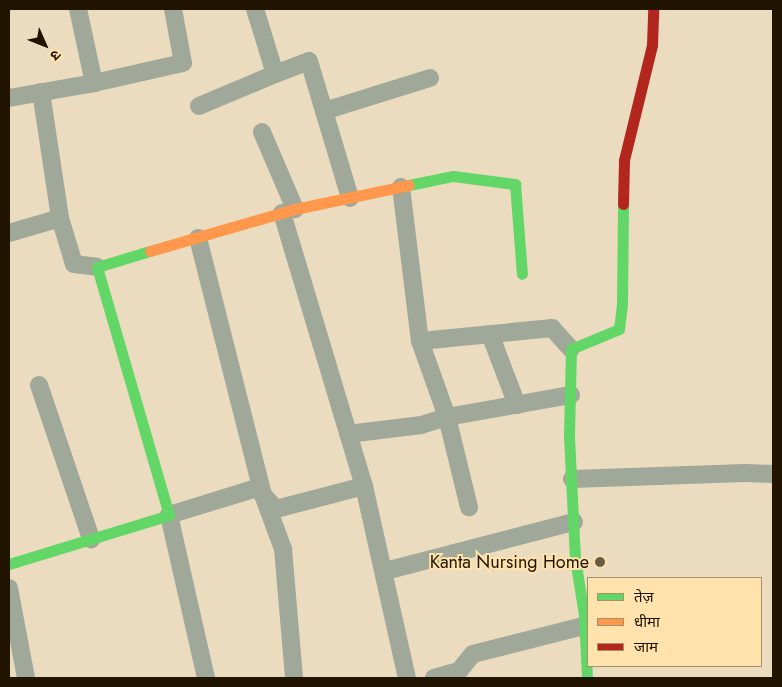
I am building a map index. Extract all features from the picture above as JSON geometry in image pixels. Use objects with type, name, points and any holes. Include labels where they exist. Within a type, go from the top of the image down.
[{"type":"street","points":[[78,9],[94,83]]},
{"type":"street","points":[[9,98],[94,83],[183,63],[173,9]]},
{"type":"street","points":[[255,9],[275,74]]},
{"type":"street","points":[[571,349],[619,329],[622,303],[624,160],[652,44],[653,9]]},
{"type":"street","points":[[199,106],[309,62],[350,198]]},
{"type":"street","points":[[324,110],[430,78]]},
{"type":"street","points":[[41,92],[60,218],[74,264],[97,267],[288,211],[453,176],[515,184],[522,274]]},
{"type":"street","points":[[262,132],[288,211],[348,434],[364,486],[407,678]]},
{"type":"street","points":[[401,187],[420,341],[447,417],[469,507]]},
{"type":"street","points":[[9,233],[60,218]]},
{"type":"street","points":[[198,238],[263,495],[283,549],[294,678]]},
{"type":"street","points":[[97,267],[169,515],[206,678]]},
{"type":"street","points":[[420,341],[552,328],[571,349],[570,436],[575,559],[584,626],[587,678]]},
{"type":"street","points":[[490,334],[517,404]]},
{"type":"street","points":[[39,384],[91,539]]},
{"type":"street","points":[[348,434],[421,425],[447,417],[571,396]]},
{"type":"street","points":[[572,480],[745,473],[773,474]]},
{"type":"street","points":[[9,564],[257,488],[276,508],[364,486]]},
{"type":"street","points":[[392,569],[574,522]]},
{"type":"street","points":[[9,588],[26,678]]},
{"type":"street","points":[[434,678],[459,671],[473,654],[584,626]]},
{"type":"traffic: fast","points":[[409,185],[453,176],[515,184],[522,274]]},
{"type":"traffic: fast","points":[[587,678],[584,615],[575,559],[569,436],[571,349],[619,329],[622,303],[623,204]]},
{"type":"traffic: fast","points":[[9,564],[169,515],[97,267],[150,251]]},
{"type":"traffic: slow","points":[[150,251],[295,209],[409,185]]},
{"type":"traffic: jam","points":[[623,204],[624,160],[652,45],[653,9]]},
{"type":"place","name":"Kanta Nursing Home","points":[[600,562]]}]
